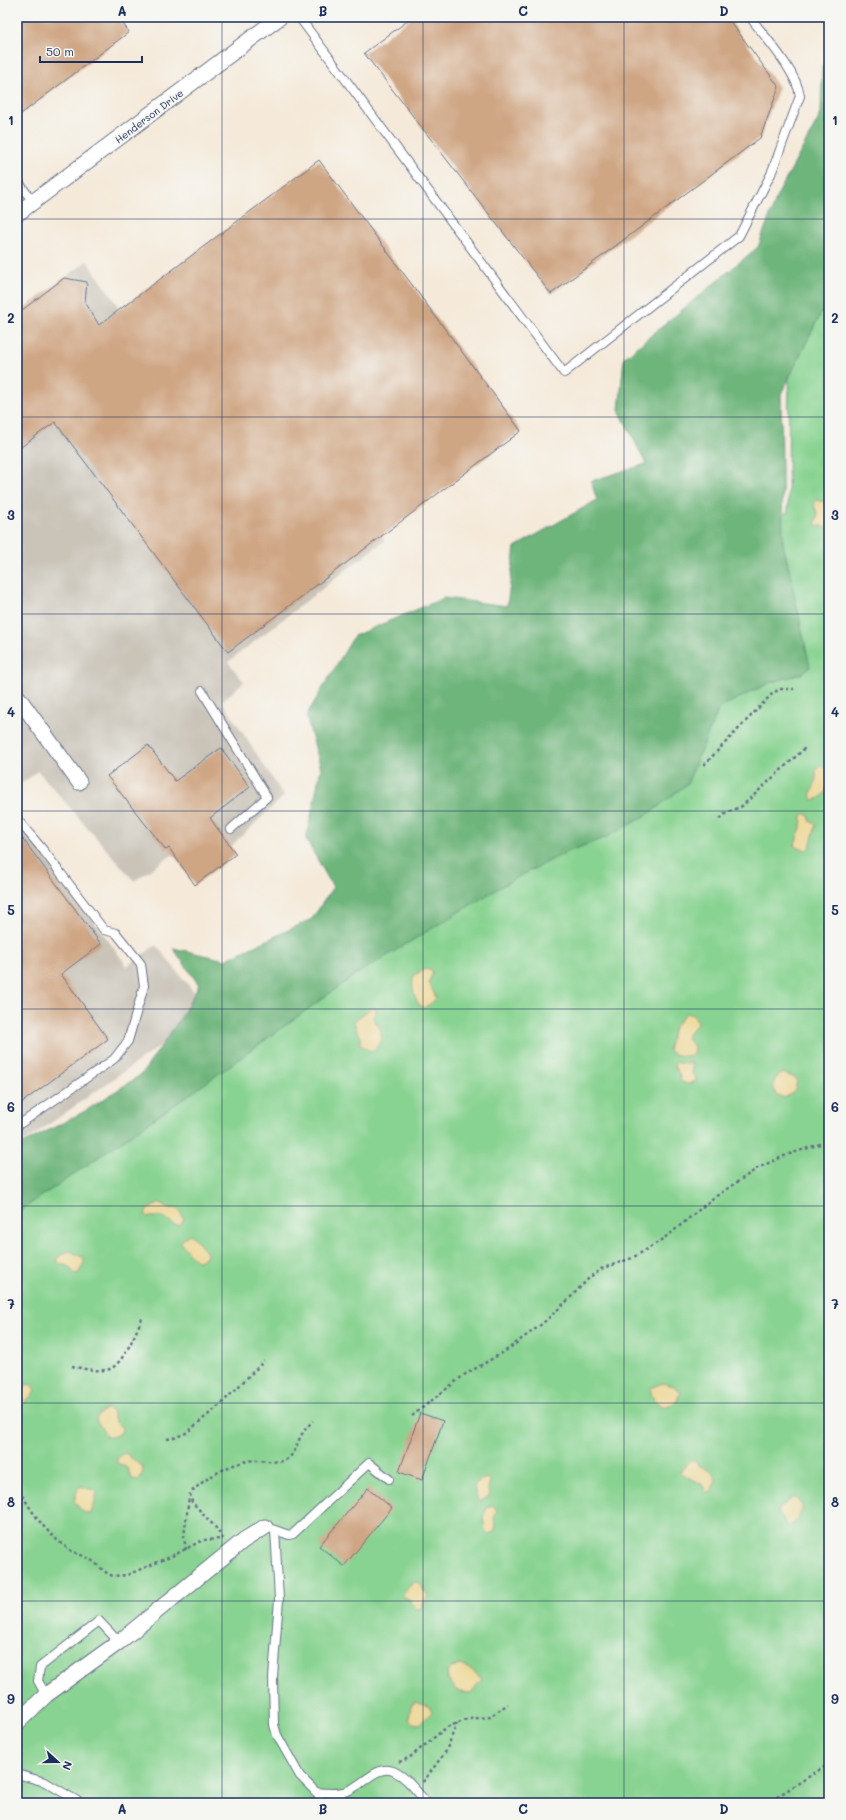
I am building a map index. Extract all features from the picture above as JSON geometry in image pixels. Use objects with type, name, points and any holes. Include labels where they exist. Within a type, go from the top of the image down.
[{"type":"street","name":"Henderson Drive","points":[[17,214],[280,17]]},
{"type":"street","points":[[17,696],[79,782]]},
{"type":"street","points":[[17,1723],[46,1695],[119,1642],[228,1545],[270,1528]]},
{"type":"lane","points":[[299,17],[564,373],[739,236],[771,174],[800,96],[799,87],[792,74],[750,17]]},
{"type":"lane","points":[[17,180],[33,202]]},
{"type":"lane","points":[[202,691],[267,797],[231,829]]},
{"type":"lane","points":[[17,819],[104,930],[116,933],[141,964],[144,986],[128,1041],[114,1059],[17,1126]]},
{"type":"lane","points":[[320,1803],[320,1798],[316,1792],[300,1776],[277,1735],[274,1725],[273,1678],[279,1599],[270,1528],[289,1535],[293,1534],[369,1463],[389,1479]]},
{"type":"lane","points":[[46,1695],[38,1681],[40,1666],[99,1621],[119,1642]]},
{"type":"lane","points":[[316,1792],[334,1793],[349,1791],[380,1770],[386,1769],[401,1775],[427,1803]]},
{"type":"lane","points":[[17,1774],[45,1782],[81,1803]]},
{"type":"path","points":[[704,764],[771,695],[779,689],[794,689]]},
{"type":"path","points":[[720,819],[731,810],[742,806],[805,748]]},
{"type":"path","points":[[412,1416],[464,1375],[504,1352],[542,1324],[590,1277],[601,1269],[632,1258],[649,1248],[670,1234],[712,1199],[758,1168],[784,1156],[829,1141]]},
{"type":"path","points":[[72,1366],[92,1370],[111,1368],[119,1361],[128,1348],[143,1316]]},
{"type":"path","points":[[167,1438],[174,1438],[186,1433],[221,1404],[264,1361]]},
{"type":"path","points":[[186,1550],[184,1537],[190,1494],[222,1470],[257,1460],[287,1460],[291,1456],[303,1433],[313,1421]]},
{"type":"path","points":[[17,1485],[25,1500],[56,1540],[69,1550],[89,1559],[113,1576],[127,1575],[186,1550],[204,1540],[228,1545]]},
{"type":"path","points":[[190,1494],[192,1502],[216,1528],[228,1545]]},
{"type":"path","points":[[395,1764],[409,1758],[447,1727],[458,1722],[490,1717],[508,1704]]},
{"type":"path","points":[[426,1788],[422,1784],[446,1751],[458,1722]]},
{"type":"path","points":[[767,1803],[829,1764]]},
{"type":"shaded area","points":[[87,261],[121,309],[176,267],[385,540],[228,662],[244,682],[222,701],[284,796],[230,847],[213,827],[134,881],[38,771],[17,787],[17,314]]},
{"type":"shaded area","points":[[17,818],[127,966],[156,945],[209,1011],[17,1147]]},
{"type":"green space","points":[[829,60],[829,297],[781,394],[783,542],[810,667],[801,674],[769,683],[719,708],[687,784],[650,813],[607,837],[567,852],[512,880],[355,975],[196,1090],[17,1213],[17,1147],[87,1110],[142,1074],[182,1016],[199,985],[173,948],[225,960],[312,919],[333,887],[306,839],[321,768],[306,716],[354,636],[444,598],[507,606],[515,547],[597,500],[591,481],[646,464],[619,410],[624,358],[758,247],[778,194],[821,114],[822,66]]},
{"type":"green space","points":[[829,166],[829,1803],[17,1803],[17,1191],[568,836],[527,626],[788,512],[789,355]]},
{"type":"sand","points":[[816,500],[829,503],[828,528],[815,523],[818,515],[814,505]]},
{"type":"sand","points":[[820,766],[829,769],[828,784],[822,796],[813,800],[810,795],[816,782],[816,770]]},
{"type":"sand","points":[[805,813],[809,816],[811,822],[816,824],[810,847],[806,850],[794,846],[801,828],[802,816]]},
{"type":"sand","points":[[426,969],[433,972],[429,982],[436,998],[424,1008],[418,1003],[414,993],[413,978],[415,974]]},
{"type":"sand","points":[[372,1007],[377,1010],[373,1017],[375,1022],[379,1025],[382,1040],[375,1049],[371,1051],[360,1045],[361,1037],[356,1029],[354,1021]]},
{"type":"sand","points":[[686,1013],[693,1015],[698,1021],[688,1034],[688,1040],[694,1046],[694,1050],[692,1055],[689,1056],[676,1055],[668,1050],[674,1027]]},
{"type":"sand","points":[[676,1062],[685,1064],[692,1063],[692,1074],[696,1078],[696,1081],[688,1084],[681,1082],[679,1074],[674,1066]]},
{"type":"sand","points":[[783,1073],[795,1078],[797,1082],[794,1092],[784,1098],[776,1094],[774,1087],[775,1079]]},
{"type":"sand","points":[[160,1203],[168,1208],[175,1208],[179,1211],[184,1219],[179,1225],[173,1224],[162,1217],[150,1217],[145,1215],[147,1210]]},
{"type":"sand","points":[[189,1234],[192,1235],[207,1253],[207,1256],[200,1261],[194,1259],[181,1243],[182,1240]]},
{"type":"sand","points":[[70,1251],[84,1258],[84,1263],[78,1274],[74,1273],[69,1267],[57,1262],[60,1255]]},
{"type":"sand","points":[[662,1383],[674,1386],[681,1392],[676,1402],[667,1406],[657,1403],[651,1394],[651,1388]]},
{"type":"sand","points":[[27,1384],[32,1385],[35,1391],[32,1396],[25,1401],[17,1417],[17,1392],[23,1389]]},
{"type":"sand","points":[[107,1408],[112,1411],[115,1421],[122,1428],[121,1433],[112,1437],[107,1437],[96,1420],[98,1415]]},
{"type":"sand","points":[[125,1453],[142,1466],[143,1472],[139,1480],[132,1479],[127,1468],[117,1463],[117,1457]]},
{"type":"sand","points":[[693,1459],[700,1466],[712,1472],[715,1476],[716,1481],[710,1493],[706,1492],[702,1484],[680,1473],[680,1471]]},
{"type":"sand","points":[[486,1478],[490,1481],[488,1489],[489,1496],[480,1502],[477,1498],[474,1487],[477,1482]]},
{"type":"sand","points":[[81,1486],[95,1491],[97,1494],[91,1514],[83,1512],[74,1501],[78,1488]]},
{"type":"sand","points":[[794,1497],[802,1504],[802,1507],[800,1514],[795,1521],[787,1527],[777,1510]]},
{"type":"sand","points":[[493,1506],[497,1510],[494,1519],[496,1526],[494,1532],[489,1534],[485,1531],[483,1517],[487,1508]]},
{"type":"sand","points":[[413,1581],[421,1584],[424,1591],[429,1595],[420,1609],[416,1609],[411,1601],[403,1597]]},
{"type":"sand","points":[[461,1665],[472,1670],[482,1679],[471,1693],[459,1692],[448,1680],[447,1672],[451,1667]]},
{"type":"sand","points":[[416,1702],[430,1707],[432,1712],[420,1724],[412,1723],[409,1719],[411,1705]]},
{"type":"building","points":[[17,17],[118,17],[129,32],[17,117]]},
{"type":"building","points":[[413,17],[727,17],[779,87],[760,138],[551,294],[364,53]]},
{"type":"building","points":[[319,160],[521,431],[228,652],[55,422],[17,450],[17,314],[64,278],[87,282],[85,302],[99,325]]},
{"type":"building","points":[[148,745],[175,781],[221,748],[250,787],[210,818],[236,854],[195,885],[169,848],[166,850],[107,776]]},
{"type":"building","points":[[17,831],[101,944],[61,974],[108,1039],[17,1106]]},
{"type":"building","points":[[420,1413],[443,1421],[422,1480],[399,1472]]},
{"type":"building","points":[[368,1488],[392,1508],[344,1566],[319,1546]]}]
